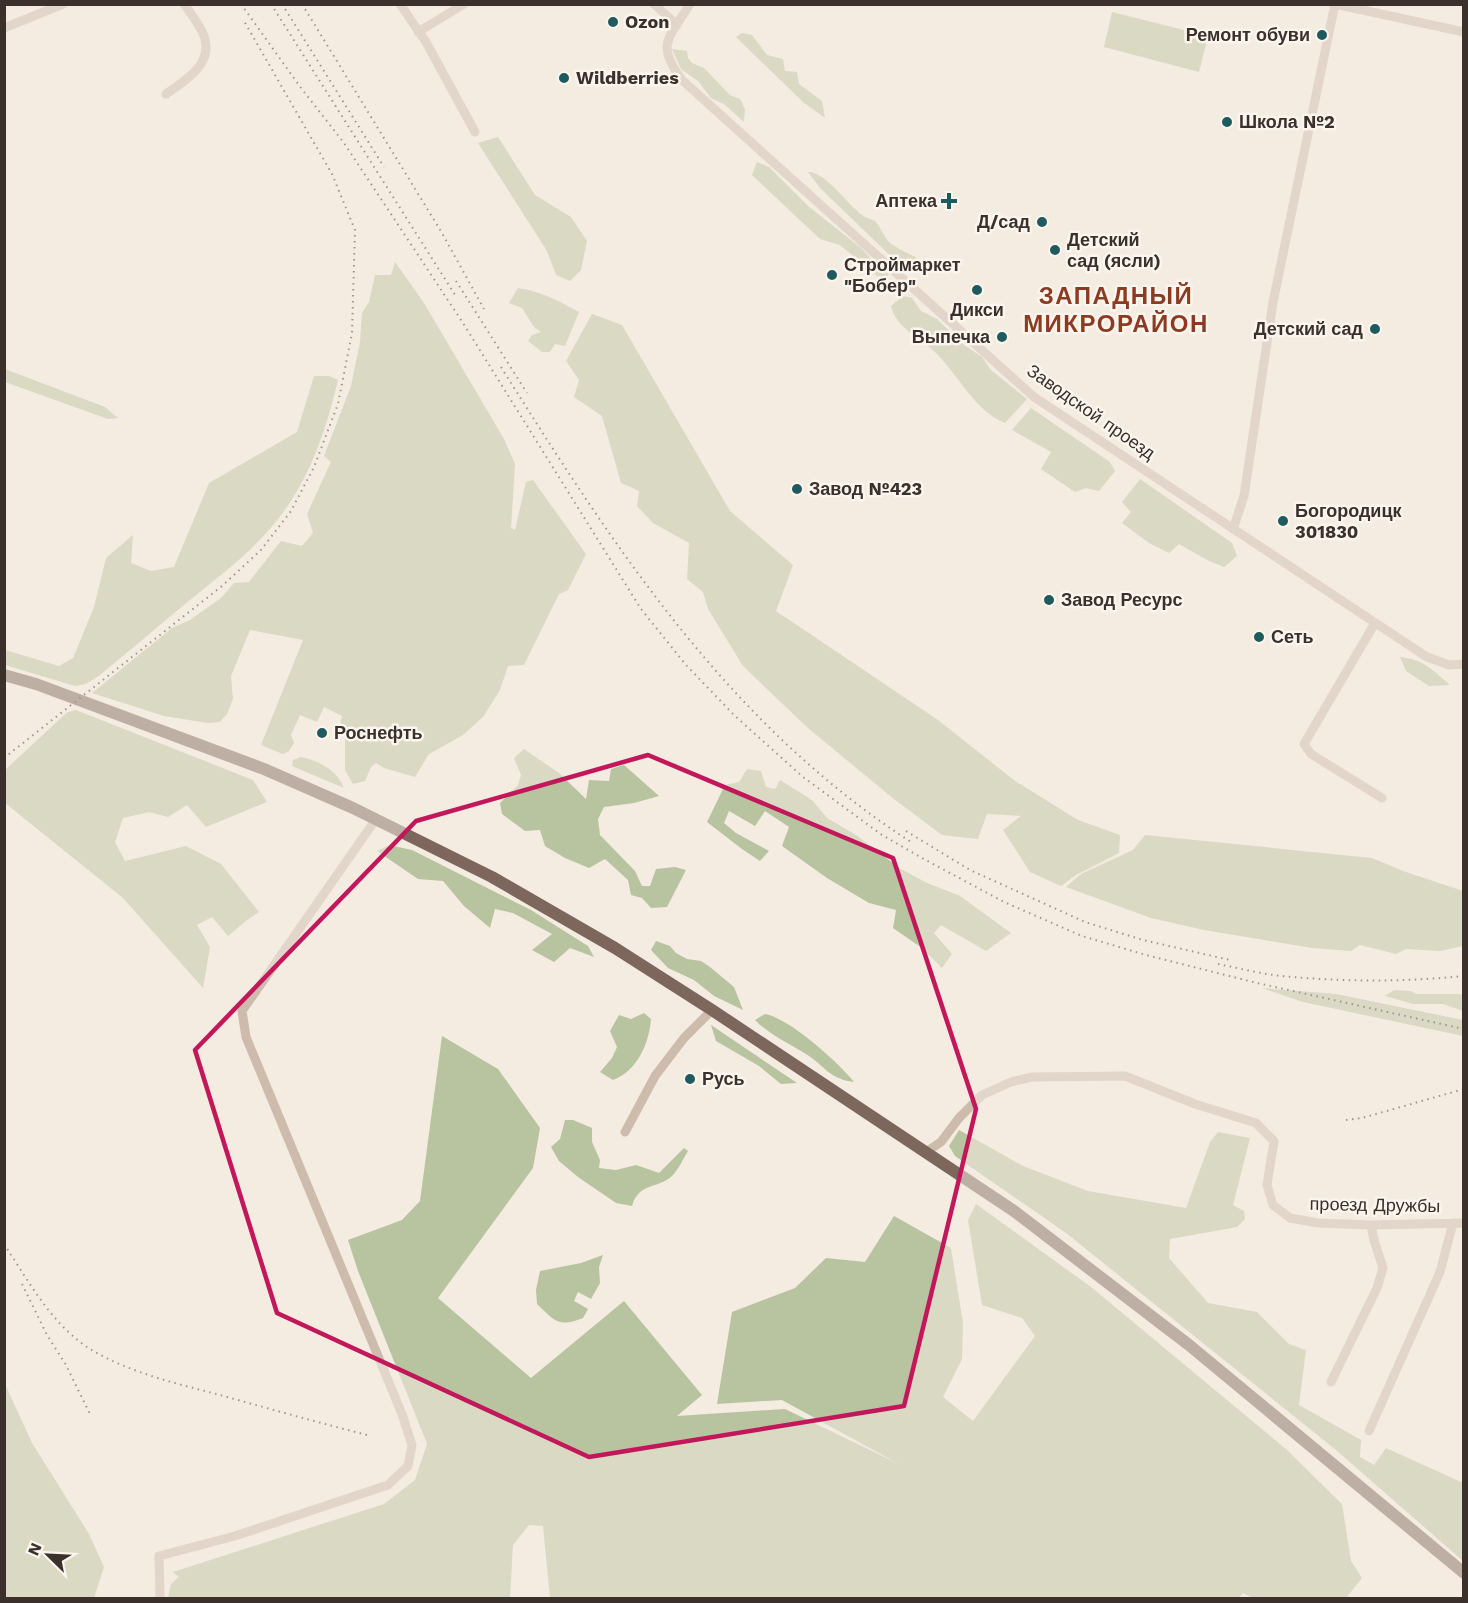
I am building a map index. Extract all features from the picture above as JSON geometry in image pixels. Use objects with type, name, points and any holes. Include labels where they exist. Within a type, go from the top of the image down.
[{"type":"main road","points":[[4,675],[36,684],[264,769],[376,819],[492,877],[615,948],[1014,1210],[1189,1345],[1464,1573]]},
{"type":"street","points":[[4,28],[49,7],[63,4]]},
{"type":"street","points":[[166,94],[191,78],[202,62],[206,45],[204,36],[184,4]]},
{"type":"street","points":[[400,4],[426,42],[475,132]]},
{"type":"street","points":[[418,32],[464,4]]},
{"type":"street","points":[[654,4],[677,25],[690,4]]},
{"type":"street","points":[[1233,529],[1244,496],[1273,302],[1335,4],[1464,32]]},
{"type":"street","name":"Заводской проезд","points":[[677,25],[667,41],[666,52],[671,65],[682,80],[1034,397],[1427,657],[1449,665],[1464,664]]},
{"type":"street","points":[[1375,623],[1304,744],[1311,754],[1382,798]]},
{"type":"street","points":[[160,1599],[159,1556],[235,1536],[388,1485],[408,1466],[412,1445],[402,1414],[246,1037],[242,1011],[376,819]]},
{"type":"street","points":[[625,1132],[655,1076],[684,1038],[712,1010]]},
{"type":"street","name":"проезд Дружбы","points":[[926,1152],[941,1142],[959,1118],[981,1095],[1011,1082],[1032,1077],[1125,1076],[1195,1104],[1256,1123],[1274,1141],[1267,1185],[1273,1205],[1290,1218],[1318,1223],[1371,1225],[1464,1223]]},
{"type":"street","name":"проезд Дружбы","points":[[1369,1431],[1440,1272],[1453,1223]]},
{"type":"street","points":[[1331,1382],[1377,1288],[1383,1268],[1371,1225]]},
{"type":"highlighted area","points":[[648,755],[893,858],[976,1109],[904,1406],[589,1457],[277,1313],[195,1050],[416,821]]},
{"type":"green space","points":[[1112,12],[1208,36],[1199,72],[1104,47]]},
{"type":"green space","points":[[742,33],[752,35],[767,55],[783,59],[785,71],[797,72],[799,84],[822,101],[825,118],[803,102],[736,37]]},
{"type":"green space","points":[[672,49],[687,51],[692,63],[704,68],[730,95],[740,99],[745,109],[744,122],[724,104],[711,98],[698,81],[681,69]]},
{"type":"green space","points":[[498,137],[535,195],[571,217],[587,241],[581,270],[570,281],[556,275],[547,251],[478,143]]},
{"type":"green space","points":[[757,162],[769,167],[808,206],[861,248],[889,274],[887,278],[877,276],[840,245],[820,239],[752,175]]},
{"type":"green space","points":[[808,172],[822,177],[862,215],[875,221],[888,241],[917,258],[915,266],[909,269],[899,264],[820,188]]},
{"type":"green space","points":[[395,262],[424,303],[504,439],[515,464],[511,528],[515,530],[526,482],[533,480],[586,554],[568,590],[559,594],[524,665],[508,666],[500,690],[483,717],[463,735],[429,754],[415,777],[384,768],[376,763],[371,767],[365,781],[353,784],[345,770],[345,738],[339,731],[342,716],[324,707],[317,722],[300,715],[291,735],[294,743],[289,751],[283,754],[261,745],[303,640],[250,630],[231,676],[233,699],[227,714],[220,722],[208,723],[164,716],[92,693],[172,628],[190,620],[221,598],[234,583],[249,582],[281,541],[302,546],[313,533],[307,514],[331,462],[324,456],[351,386],[360,342],[362,313],[369,302],[375,275],[391,275]]},
{"type":"green space","points":[[518,288],[542,294],[579,312],[565,346],[555,344],[550,352],[542,352],[528,341],[532,335],[541,332],[534,327],[522,308],[509,303]]},
{"type":"green space","points":[[903,296],[912,298],[921,311],[937,319],[964,345],[982,357],[991,370],[1027,399],[1005,423],[976,402],[936,353],[898,321],[891,306]]},
{"type":"green space","points":[[592,314],[622,325],[730,511],[793,565],[776,611],[938,720],[1015,781],[1078,820],[1120,835],[1119,853],[1076,875],[1061,886],[1030,872],[1003,830],[1021,816],[987,814],[978,839],[942,835],[809,729],[743,666],[708,609],[703,592],[687,579],[689,543],[653,523],[637,506],[639,491],[621,483],[602,416],[574,397],[579,380],[566,361]]},
{"type":"green space","points":[[5,369],[105,407],[118,418],[108,419],[5,382]]},
{"type":"green space","points":[[314,376],[329,376],[338,380],[316,451],[286,509],[246,553],[100,675],[86,684],[75,686],[5,665],[5,650],[59,666],[73,658],[94,607],[106,558],[133,535],[131,563],[151,571],[174,567],[209,483],[297,432]]},
{"type":"green space","points":[[1031,408],[1110,462],[1115,471],[1099,491],[1086,488],[1075,492],[1041,469],[1051,452],[1012,430]]},
{"type":"green space","points":[[1140,479],[1232,543],[1237,556],[1224,567],[1179,544],[1169,553],[1149,543],[1122,523],[1131,512],[1122,502]]},
{"type":"green space","points":[[1400,657],[1422,663],[1450,685],[1429,686],[1406,671]]},
{"type":"green space","points":[[76,710],[253,780],[267,802],[206,827],[187,805],[168,817],[149,812],[123,818],[115,842],[125,861],[186,846],[221,864],[259,912],[228,936],[212,917],[197,925],[210,947],[203,988],[123,898],[5,803],[5,770],[62,717]]},
{"type":"green space","points":[[524,749],[559,773],[586,799],[589,780],[609,781],[611,769],[624,765],[659,796],[634,803],[604,807],[598,819],[600,835],[635,871],[642,886],[650,886],[656,869],[675,867],[686,870],[667,907],[651,908],[642,898],[631,895],[628,880],[605,859],[589,868],[565,858],[545,846],[540,830],[525,831],[502,814],[500,803],[518,785],[521,775],[514,758]]},
{"type":"green space","points":[[301,757],[327,767],[337,776],[344,788],[292,766],[293,760]]},
{"type":"green space","points":[[747,769],[761,771],[766,787],[775,789],[780,780],[812,800],[827,818],[856,835],[901,869],[927,883],[960,896],[1011,933],[986,951],[941,925],[934,933],[952,954],[942,968],[922,948],[893,928],[896,910],[869,903],[827,878],[782,846],[789,827],[765,811],[755,826],[729,811],[724,823],[736,833],[769,851],[760,861],[707,822],[725,785],[739,782]]},
{"type":"green space","points":[[1145,835],[1372,858],[1463,891],[1463,946],[1440,951],[1406,949],[1396,954],[1360,945],[1351,951],[1312,948],[1204,930],[1151,918],[1066,887],[1081,874],[1133,850]]},
{"type":"green space","points":[[389,845],[412,850],[531,910],[588,946],[594,957],[570,948],[554,962],[532,950],[552,934],[513,913],[495,909],[490,928],[464,906],[443,881],[418,879],[377,851]]},
{"type":"green space","points":[[656,941],[670,946],[676,953],[687,959],[701,961],[710,967],[734,987],[743,1010],[714,996],[694,980],[668,968],[651,950]]},
{"type":"green space","points":[[1262,988],[1336,994],[1463,1020],[1463,1036],[1303,1002]]},
{"type":"green space","points":[[1394,990],[1411,991],[1416,994],[1463,995],[1463,1011],[1443,1004],[1413,1004],[1385,996]]},
{"type":"green space","points":[[644,1013],[651,1019],[648,1038],[640,1056],[629,1070],[613,1080],[600,1072],[612,1058],[617,1047],[610,1031],[619,1015],[631,1019]]},
{"type":"green space","points":[[765,1014],[775,1017],[799,1032],[825,1053],[854,1082],[833,1075],[755,1020]]},
{"type":"green space","points":[[711,1025],[797,1083],[781,1084],[759,1066],[716,1041]]},
{"type":"green space","points":[[442,1036],[498,1069],[540,1128],[533,1168],[438,1298],[531,1378],[624,1301],[702,1395],[677,1416],[785,1409],[899,1464],[782,1400],[717,1404],[732,1312],[795,1288],[826,1258],[865,1262],[894,1216],[951,1248],[963,1323],[962,1359],[943,1397],[973,1421],[1035,1336],[1022,1318],[982,1305],[968,1220],[976,1204],[1091,1287],[1287,1450],[1342,1504],[1351,1561],[1362,1578],[1346,1598],[1253,1598],[1243,1593],[1239,1598],[550,1598],[543,1526],[529,1525],[513,1545],[510,1598],[168,1598],[171,1584],[179,1577],[173,1572],[384,1504],[415,1480],[427,1444],[358,1271],[348,1240],[402,1220],[420,1201]]},
{"type":"green space","points":[[565,1120],[573,1120],[592,1128],[592,1142],[600,1160],[599,1168],[616,1170],[636,1165],[659,1173],[684,1148],[688,1151],[672,1176],[644,1189],[635,1198],[632,1206],[616,1203],[559,1161],[551,1147],[560,1139]]},
{"type":"green space","points":[[959,1130],[1023,1166],[1088,1191],[1186,1208],[1210,1142],[1218,1132],[1250,1138],[1233,1205],[1244,1211],[1245,1219],[1237,1227],[1170,1239],[1169,1258],[1208,1303],[1257,1312],[1289,1344],[1306,1350],[1299,1405],[1361,1440],[1360,1457],[1374,1465],[1386,1448],[1461,1482],[1463,1479],[1463,1561],[1336,1450],[1066,1233],[955,1156],[949,1146]]},
{"type":"green space","points":[[603,1255],[599,1267],[600,1283],[591,1299],[578,1292],[574,1301],[588,1309],[583,1318],[568,1322],[557,1321],[537,1304],[536,1290],[540,1271],[581,1263]]},
{"type":"green space","points":[[5,1384],[32,1443],[89,1534],[104,1567],[94,1598],[5,1598]]},
{"type":"railway","points":[[241,4],[301,88],[344,143],[463,323],[641,609],[686,665],[734,715],[803,777],[882,835],[922,858],[1004,902],[1082,936],[1257,983],[1464,1029]]},
{"type":"railway","points":[[271,4],[457,298]]},
{"type":"railway","points":[[282,4],[384,167]]},
{"type":"railway","points":[[302,4],[442,233],[484,309]]},
{"type":"railway","points":[[4,758],[222,586],[261,550],[291,511],[314,467],[338,404],[352,333],[355,230],[332,174],[244,21]]},
{"type":"railway","points":[[456,281],[527,393]]},
{"type":"railway","points":[[501,367],[587,501],[680,628],[731,687],[786,743],[845,795],[911,842]]},
{"type":"railway","points":[[906,831],[970,870],[1085,922],[1143,940],[1230,960]]},
{"type":"railway","points":[[1218,964],[1274,975],[1327,979],[1395,980],[1464,976]]},
{"type":"railway","points":[[1346,1120],[1362,1118],[1464,1089]]},
{"type":"railway","points":[[4,1244],[51,1313],[74,1337],[102,1356],[168,1381],[371,1436]]},
{"type":"railway","points":[[22,1284],[90,1414]]},
{"type":"place","name":"Ozon","points":[[613,22]]},
{"type":"place","name":"Ремонт обуви","points":[[1322,35]]},
{"type":"place","name":"Wildberries","points":[[564,78]]},
{"type":"place","name":"Школа №2","points":[[1227,122]]},
{"type":"place","name":"Аптека","points":[[949,201]]},
{"type":"place","name":"Д/сад","points":[[1042,222]]},
{"type":"place","name":"Детский сад (ясли)","points":[[1055,250]]},
{"type":"place","name":"Строймаркет \"Бобер\"","points":[[832,275]]},
{"type":"place","name":"Дикси","points":[[977,290]]},
{"type":"place","name":"Детский сад","points":[[1375,329]]},
{"type":"place","name":"Выпечка","points":[[1002,337]]},
{"type":"place","name":"Завод №423","points":[[797,489]]},
{"type":"place","name":"Богородицк 301830","points":[[1283,521]]},
{"type":"place","name":"Завод Ресурс","points":[[1049,600]]},
{"type":"place","name":"Сеть","points":[[1259,637]]},
{"type":"place","name":"Роснефть","points":[[322,733]]},
{"type":"place","name":"Русь","points":[[690,1079]]},
{"type":"district","name":"ЗАПАДНЫЙ МИКРОРАЙОН","points":[[1116,310]]}]
